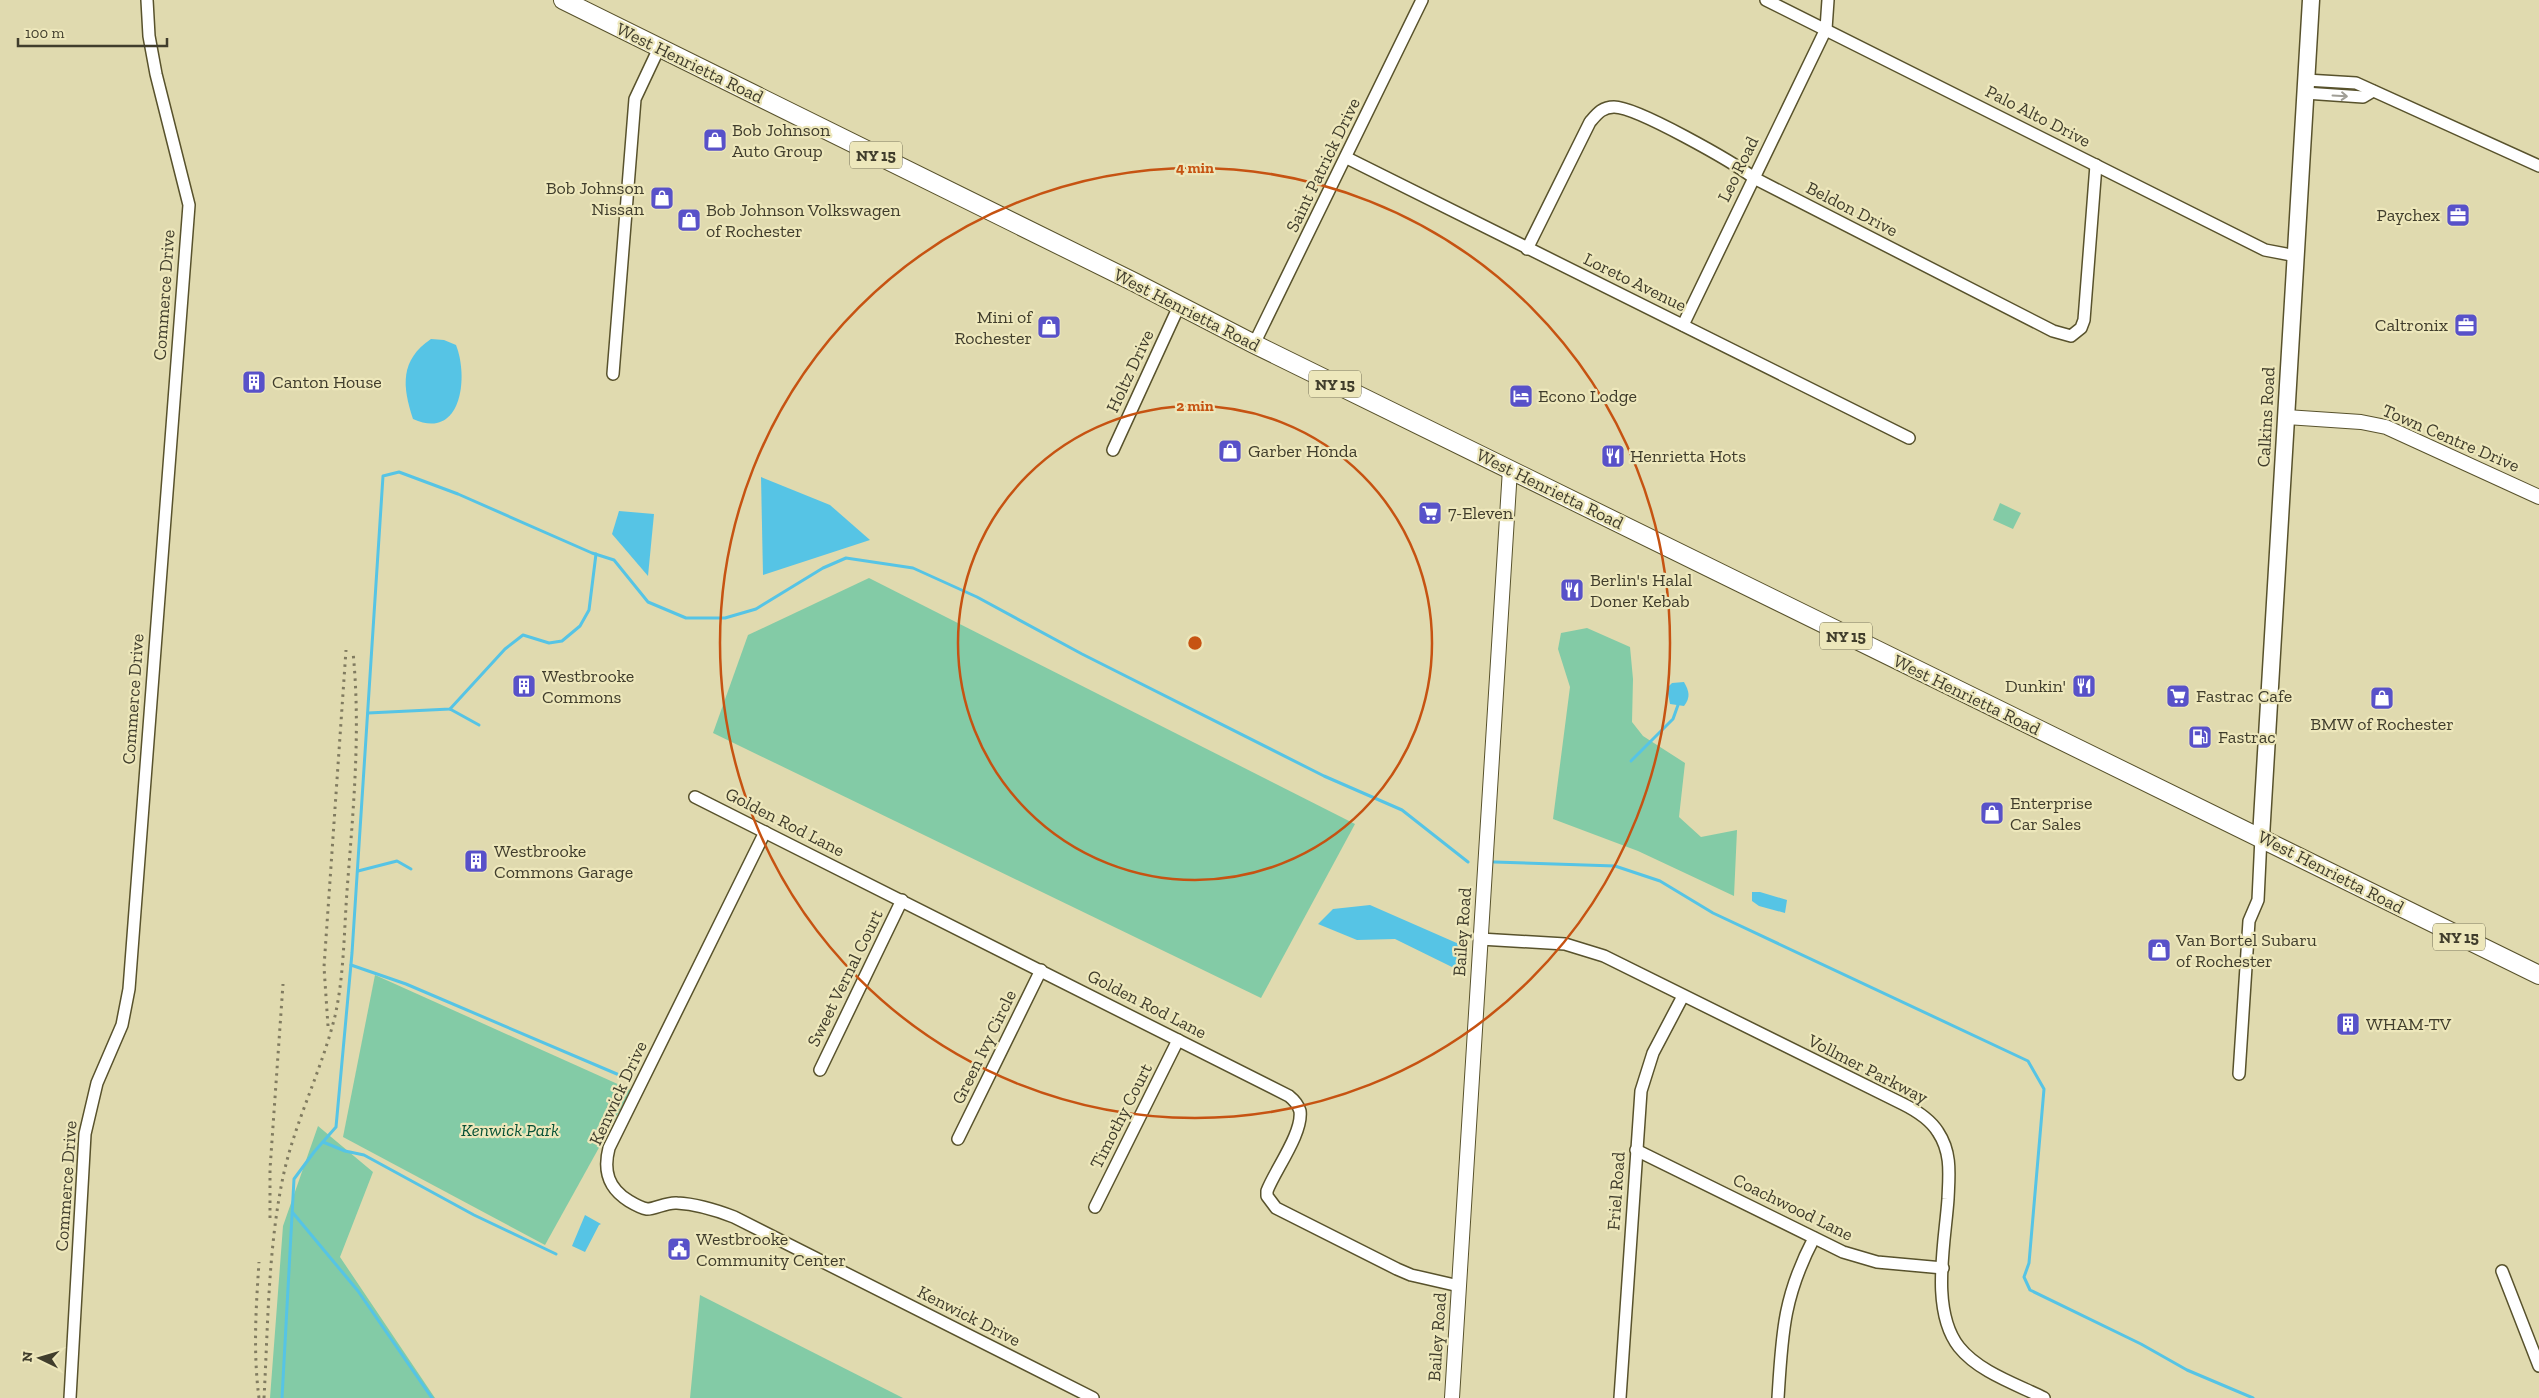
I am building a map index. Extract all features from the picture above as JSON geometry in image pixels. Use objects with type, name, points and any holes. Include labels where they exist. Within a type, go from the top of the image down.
[{"type":"main road","name":"West Henrietta Road","points":[[563,0],[1254,344],[2539,975]]},
{"type":"main road","name":"Calkins Road","points":[[2260,837],[2311,0]]},
{"type":"street","name":"Commerce Drive","points":[[70,1398],[85,1134],[97,1083],[122,1025],[129,989],[189,205],[156,74],[149,36],[147,0]]},
{"type":"street","name":"Saint Patrick Drive","points":[[1254,344],[1347,158],[1422,0]]},
{"type":"street","name":"Palo Alto Drive","points":[[1766,0],[2265,250],[2296,256]]},
{"type":"street","points":[[1826,29],[1828,0]]},
{"type":"street","name":"Leo Road","points":[[1683,325],[1826,29]]},
{"type":"street","points":[[613,374],[635,99],[659,48]]},
{"type":"street","points":[[2306,87],[2363,97],[2373,91],[2539,166]]},
{"type":"street","name":"Beldon Drive","points":[[1527,249],[1590,122],[1598,112],[1608,107],[1616,107],[1634,112],[1737,165],[1754,178],[2053,331],[2072,336],[2081,328],[2084,320],[2096,165]]},
{"type":"street","name":"Loreto Avenue","points":[[1347,158],[1909,438]]},
{"type":"street","name":"Holtz Drive","points":[[1113,450],[1179,306]]},
{"type":"street","name":"Town Centre Drive","points":[[2286,417],[2361,422],[2386,427],[2539,497]]},
{"type":"street","name":"Bailey Road","points":[[1452,1398],[1510,469]]},
{"type":"street","name":"Golden Rod Lane","points":[[695,797],[1282,1092],[1298,1106],[1300,1116],[1297,1131],[1267,1191],[1267,1196],[1276,1208],[1397,1270],[1459,1286]]},
{"type":"street","name":"Kenwick Drive","points":[[765,832],[609,1148],[606,1169],[608,1179],[620,1195],[648,1209],[663,1203],[678,1203],[715,1210],[734,1217],[1093,1398]]},
{"type":"street","points":[[2239,1074],[2249,921],[2258,900],[2260,837]]},
{"type":"street","name":"Sweet Vernal Court","points":[[820,1070],[902,900]]},
{"type":"street","name":"Vollmer Parkway","points":[[1480,939],[1536,941],[1583,948],[1903,1104],[1929,1121],[1943,1141],[1950,1168],[1943,1268],[1945,1316],[1952,1337],[1960,1348],[1982,1366],[2044,1398]]},
{"type":"street","name":"Green Ivy Circle","points":[[958,1140],[1041,970]]},
{"type":"street","name":"Friel Road","points":[[1620,1398],[1639,1107],[1646,1071],[1683,996]]},
{"type":"street","name":"Timothy Court","points":[[1095,1207],[1178,1040]]},
{"type":"street","name":"Coachwood Lane","points":[[1636,1150],[1843,1252],[1877,1262],[1943,1268]]},
{"type":"street","points":[[1778,1398],[1782,1333],[1788,1299],[1800,1264],[1814,1238]]},
{"type":"street","points":[[2502,1271],[2539,1366]]},
{"type":"green space","points":[[2000,503],[2021,513],[2013,529],[1993,520]]},
{"type":"green space","points":[[869,578],[1355,824],[1261,998],[713,733],[748,635]]},
{"type":"green space","points":[[1587,628],[1630,647],[1633,679],[1632,722],[1643,736],[1685,763],[1679,817],[1701,837],[1737,830],[1734,896],[1638,851],[1553,819],[1570,687],[1558,649],[1561,633]]},
{"type":"green space","name":"Kenwick Park","points":[[375,975],[631,1090],[545,1245],[343,1137]]},
{"type":"green space","points":[[318,1126],[373,1172],[340,1257],[435,1398],[270,1398],[283,1226]]},
{"type":"green space","points":[[700,1295],[903,1398],[690,1398]]},
{"type":"water","points":[[431,339],[444,340],[456,345],[462,374],[461,389],[451,414],[442,421],[429,423],[413,419],[407,396],[406,374],[414,356]]},
{"type":"water","points":[[761,477],[830,505],[870,540],[763,575]]},
{"type":"water","points":[[619,511],[654,514],[648,576],[612,534]]},
{"type":"water","points":[[1684,682],[1689,694],[1688,700],[1684,706],[1670,704],[1667,688],[1672,683]]},
{"type":"water","points":[[1752,892],[1760,892],[1787,900],[1785,913],[1759,906],[1752,901]]},
{"type":"water","points":[[1370,905],[1459,944],[1461,953],[1454,968],[1395,939],[1357,940],[1318,924],[1333,909]]},
{"type":"water","points":[[585,1215],[601,1224],[585,1252],[572,1246]]},
{"type":"waterway","points":[[282,1398],[294,1179],[336,1127],[352,953],[383,476],[399,472],[458,494],[592,553],[614,560],[648,602],[686,618],[725,618],[756,609],[823,568],[846,558],[913,568],[977,597],[1082,654],[1324,776],[1402,810],[1468,862]]},
{"type":"waterway","points":[[368,713],[450,709],[505,649],[523,635],[549,643],[562,641],[580,626],[589,610],[596,554]]},
{"type":"waterway","points":[[1631,761],[1673,719],[1678,705]]},
{"type":"waterway","points":[[450,709],[479,725]]},
{"type":"waterway","points":[[358,871],[397,861],[411,869]]},
{"type":"waterway","points":[[1494,862],[1615,866],[1660,881],[1713,913],[2028,1061],[2044,1089],[2029,1263],[2024,1277],[2030,1290],[2141,1344],[2187,1370],[2253,1398]]},
{"type":"waterway","points":[[351,965],[406,984],[631,1080]]},
{"type":"waterway","points":[[323,1142],[345,1151],[364,1155],[474,1215],[556,1254]]},
{"type":"waterway","points":[[293,1213],[358,1291],[432,1398]]},
{"type":"railway","points":[[328,1026],[324,967],[346,650]]},
{"type":"railway","points":[[264,1398],[271,1263],[277,1209],[293,1140],[335,1016],[340,985],[355,772],[356,712],[353,652]]},
{"type":"railway","points":[[270,1218],[270,1169],[283,984]]},
{"type":"railway","points":[[259,1262],[256,1347],[259,1398]]},
{"type":"place","name":"Bob Johnson Auto Group","points":[[715,140]]},
{"type":"place","name":"Bob Johnson Nissan","points":[[662,198]]},
{"type":"place","name":"Paychex","points":[[2458,215]]},
{"type":"place","name":"Bob Johnson Volkswagen of Rochester","points":[[689,220]]},
{"type":"place","name":"Caltronix","points":[[2466,325]]},
{"type":"place","name":"Mini of Rochester","points":[[1049,327]]},
{"type":"place","name":"Canton House","points":[[254,382]]},
{"type":"place","name":"Econo Lodge","points":[[1521,396]]},
{"type":"place","name":"Garber Honda","points":[[1230,451]]},
{"type":"place","name":"Henrietta Hots","points":[[1613,456]]},
{"type":"place","name":"7-Eleven","points":[[1430,513]]},
{"type":"place","name":"Berlin's Halal Doner Kebab","points":[[1572,590]]},
{"type":"place","name":"Westbrooke Commons","points":[[524,686]]},
{"type":"place","name":"Dunkin'","points":[[2084,686]]},
{"type":"place","name":"Fastrac Cafe","points":[[2178,696]]},
{"type":"place","name":"BMW of Rochester","points":[[2382,698]]},
{"type":"place","name":"Fastrac","points":[[2200,737]]},
{"type":"place","name":"Enterprise Car Sales","points":[[1992,813]]},
{"type":"place","name":"Westbrooke Commons Garage","points":[[476,861]]},
{"type":"place","name":"Van Bortel Subaru of Rochester","points":[[2159,950]]},
{"type":"place","name":"WHAM-TV","points":[[2348,1024]]},
{"type":"place","name":"Westbrooke Community Center","points":[[679,1249]]}]
